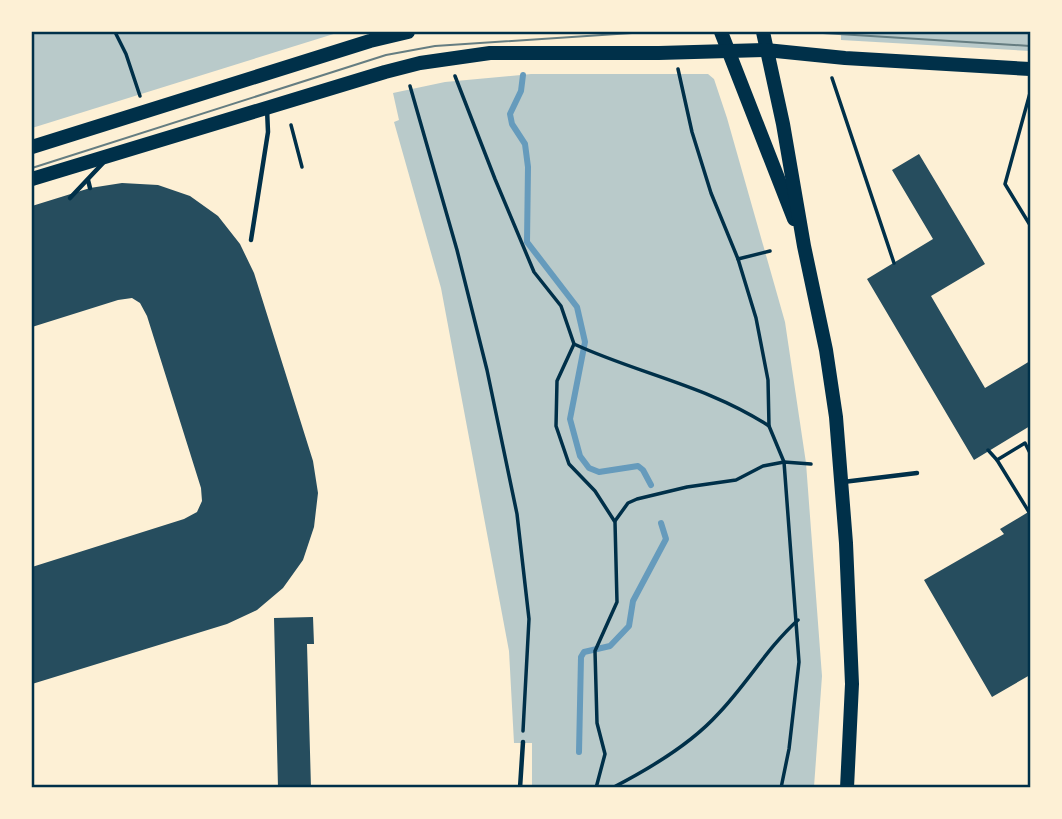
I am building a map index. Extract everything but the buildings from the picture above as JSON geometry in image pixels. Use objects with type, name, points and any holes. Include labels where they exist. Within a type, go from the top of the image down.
[{"type":"main road","points":[[32,147],[370,41],[408,32]]},
{"type":"main road","points":[[721,32],[804,246]]},
{"type":"main road","points":[[763,32],[826,350],[836,417],[842,482],[852,684],[847,788]]},
{"type":"main road","points":[[32,179],[420,63],[490,53],[766,50],[845,58],[1031,69]]},
{"type":"lane","points":[[251,240],[268,132],[267,109]]},
{"type":"lane","points":[[69,198],[111,155]]},
{"type":"lane","points":[[88,180],[90,188]]},
{"type":"lane","points":[[842,482],[916,473]]},
{"type":"lane","points":[[520,788],[523,743]]},
{"type":"path","points":[[115,32],[127,54],[145,111]]},
{"type":"path","points":[[678,69],[692,132],[711,193],[738,259],[756,318],[768,380],[769,426],[784,461],[798,620],[799,662],[789,749],[781,788]]},
{"type":"path","points":[[455,76],[534,272],[561,306],[573,344],[557,381],[556,426],[569,464],[595,491],[615,522],[617,602],[595,655],[597,723],[605,754],[596,788]]},
{"type":"path","points":[[832,78],[894,263]]},
{"type":"path","points":[[410,86],[457,250],[487,370],[517,514],[529,619],[523,743]]},
{"type":"path","points":[[1031,93],[1005,184],[1031,225]]},
{"type":"path","points":[[1027,105],[1031,110]]},
{"type":"path","points":[[291,125],[302,167]]},
{"type":"path","points":[[738,259],[770,251]]},
{"type":"path","points":[[573,344],[603,358],[699,389],[740,407],[769,426]]},
{"type":"path","points":[[996,460],[1031,439]]},
{"type":"path","points":[[1025,443],[1031,453]]},
{"type":"path","points":[[988,450],[1028,512]]},
{"type":"path","points":[[615,522],[628,503],[637,499],[687,487],[736,480],[763,466],[784,461],[811,464]]},
{"type":"path","points":[[612,788],[678,747],[717,717],[777,638],[798,620]]},
{"type":"shaded area","points":[[32,32],[340,32],[32,128]]},
{"type":"shaded area","points":[[841,32],[1030,32],[1030,51],[841,40]]},
{"type":"shaded area","points":[[531,74],[708,74],[714,79],[785,322],[806,463],[822,676],[814,787],[532,787],[532,743],[514,743],[509,651],[441,288],[394,122],[399,120],[393,93],[445,82]]},
{"type":"waterway","points":[[523,75],[521,91],[510,114],[512,124],[525,144],[528,167],[527,242],[577,307],[585,342],[570,419],[580,456],[589,468],[599,472],[638,466],[651,485]]},
{"type":"waterway","points":[[579,752],[581,657],[584,652],[610,646],[629,626],[633,601],[666,539],[661,523]]},
{"type":"tram line","points":[[32,168],[386,55],[435,46],[647,32]]},
{"type":"tram line","points":[[807,32],[1030,46]]}]
